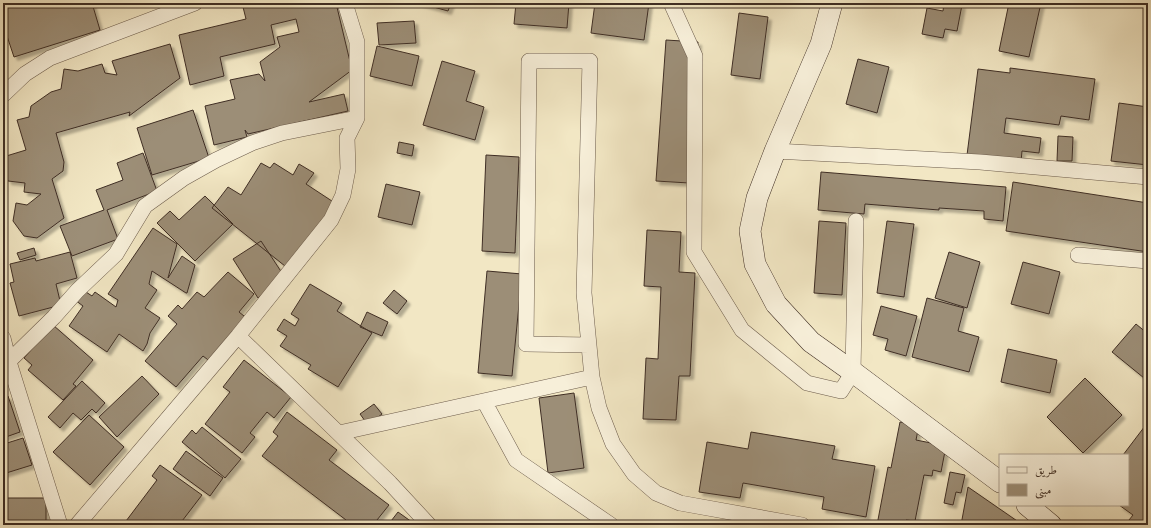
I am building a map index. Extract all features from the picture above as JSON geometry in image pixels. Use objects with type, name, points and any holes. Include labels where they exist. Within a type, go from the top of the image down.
[{"type":"main road","points":[[832,3],[820,44],[775,151],[758,198],[750,231],[755,264],[776,304],[811,342],[999,481]]},
{"type":"main road","points":[[1029,506],[1051,525]]},
{"type":"street","points":[[3,95],[25,74],[50,58],[195,3]]},
{"type":"street","points":[[77,525],[238,336],[330,220],[342,195],[348,169],[347,138],[357,118],[357,42],[345,3]]},
{"type":"street","points":[[671,3],[695,56],[694,252],[742,330],[807,383],[841,391],[853,372],[856,221]]},
{"type":"street","points":[[589,345],[526,344],[529,60],[590,61],[584,293],[589,345],[592,377],[599,408],[613,444],[634,474],[656,493],[680,503],[802,525]]},
{"type":"street","points":[[6,365],[54,317],[77,291],[116,254],[145,206],[178,183],[216,160],[252,143],[282,133],[357,118]]},
{"type":"street","points":[[775,151],[980,162],[1148,177]]},
{"type":"street","points":[[1078,255],[1148,261]]},
{"type":"street","points":[[238,336],[390,483],[429,525]]},
{"type":"street","points":[[3,338],[6,365],[60,525]]},
{"type":"street","points":[[339,433],[592,377]]},
{"type":"street","points":[[484,401],[516,460],[611,525]]},
{"type":"building","points":[[3,3],[92,3],[100,30],[14,57],[3,24]]},
{"type":"building","points":[[242,3],[336,3],[352,70],[309,102],[344,94],[348,111],[248,134],[245,130],[247,137],[214,145],[205,106],[235,99],[230,80],[259,74],[265,81],[260,62],[280,47],[277,37],[299,32],[296,19],[271,25],[275,44],[220,57],[224,76],[190,85],[179,35],[246,19]]},
{"type":"building","points":[[419,3],[451,3],[448,11]]},
{"type":"building","points":[[516,3],[569,3],[567,28],[514,24]]},
{"type":"building","points":[[595,3],[649,3],[644,40],[591,33]]},
{"type":"building","points":[[944,3],[962,5],[957,31],[945,29],[943,38],[922,34],[927,8],[943,11]]},
{"type":"building","points":[[1009,3],[1041,3],[1029,57],[999,51]]},
{"type":"building","points":[[739,13],[768,17],[760,79],[731,75]]},
{"type":"building","points":[[414,21],[416,43],[379,45],[377,23]]},
{"type":"building","points":[[666,40],[698,42],[689,183],[656,181]]},
{"type":"building","points":[[170,44],[180,78],[129,116],[130,112],[56,133],[64,162],[63,171],[52,179],[64,218],[37,238],[24,236],[13,221],[16,203],[27,205],[41,194],[24,192],[25,183],[8,181],[3,166],[3,157],[26,150],[17,120],[29,117],[31,106],[51,92],[61,89],[64,69],[78,71],[102,64],[105,73],[117,75],[112,61]]},
{"type":"building","points":[[377,46],[419,56],[412,86],[370,76]]},
{"type":"building","points":[[858,59],[889,67],[877,113],[846,104]]},
{"type":"building","points":[[442,61],[475,71],[466,101],[484,107],[475,140],[423,125]]},
{"type":"building","points":[[1010,68],[1095,79],[1089,120],[1061,116],[1059,125],[1006,118],[1004,133],[1041,138],[1039,153],[1022,151],[1021,162],[967,155],[978,69],[1010,73]]},
{"type":"building","points":[[1119,103],[1148,107],[1148,165],[1111,161]]},
{"type":"building","points":[[193,110],[209,158],[152,175],[137,128]]},
{"type":"building","points":[[1058,136],[1073,137],[1072,161],[1057,161]]},
{"type":"building","points":[[399,142],[414,145],[412,156],[397,153]]},
{"type":"building","points":[[143,153],[157,191],[107,210],[118,239],[72,256],[60,226],[104,210],[96,190],[123,180],[117,163]]},
{"type":"building","points":[[486,155],[519,157],[515,253],[482,251]]},
{"type":"building","points":[[261,163],[270,168],[274,163],[293,175],[299,164],[314,173],[306,184],[338,205],[290,270],[212,208],[228,187],[241,195]]},
{"type":"building","points":[[821,172],[1006,187],[1003,221],[984,219],[984,211],[939,208],[939,210],[865,204],[864,214],[818,210]]},
{"type":"building","points":[[1013,182],[1148,203],[1148,252],[1006,231]]},
{"type":"building","points":[[386,184],[420,192],[412,225],[378,217]]},
{"type":"building","points":[[205,196],[233,224],[195,261],[157,223],[170,211],[179,220]]},
{"type":"building","points":[[819,221],[846,223],[842,295],[814,293]]},
{"type":"building","points":[[887,221],[914,224],[904,297],[877,293]]},
{"type":"building","points":[[153,228],[177,244],[168,278],[182,256],[195,265],[187,293],[152,271],[149,284],[157,290],[145,308],[160,318],[150,333],[147,344],[143,351],[119,334],[107,352],[69,326],[83,306],[75,300],[83,290],[92,296],[95,292],[116,307],[118,300],[108,294]]},
{"type":"building","points":[[647,230],[681,232],[679,272],[695,273],[690,376],[679,376],[676,420],[643,419],[646,358],[658,359],[661,287],[644,286]]},
{"type":"building","points":[[261,241],[286,279],[258,298],[233,259]]},
{"type":"building","points":[[34,248],[36,255],[20,260],[17,253]]},
{"type":"building","points":[[70,252],[77,278],[56,284],[61,305],[19,316],[10,283],[14,282],[10,264],[35,258],[36,261]]},
{"type":"building","points":[[949,252],[980,262],[967,308],[935,298]]},
{"type":"building","points":[[1023,262],[1060,272],[1049,314],[1011,304]]},
{"type":"building","points":[[487,271],[522,274],[512,376],[478,373]]},
{"type":"building","points":[[228,272],[254,294],[239,312],[249,320],[212,363],[203,356],[176,387],[145,361],[177,324],[168,316],[178,305],[182,309],[197,292],[204,297]]},
{"type":"building","points":[[310,284],[342,303],[337,311],[372,333],[338,387],[308,369],[311,365],[280,346],[287,336],[277,330],[284,319],[295,326],[299,319],[291,314]]},
{"type":"building","points":[[394,290],[407,301],[397,314],[383,303]]},
{"type":"building","points":[[927,298],[964,308],[958,331],[979,337],[969,372],[912,357]]},
{"type":"building","points":[[881,306],[917,316],[906,356],[885,350],[888,339],[873,335]]},
{"type":"building","points":[[367,312],[388,322],[382,336],[360,327]]},
{"type":"building","points":[[1136,324],[1148,334],[1148,373],[1144,378],[1112,352]]},
{"type":"building","points":[[53,325],[93,360],[73,384],[76,386],[63,400],[28,370],[32,365],[24,358]]},
{"type":"building","points":[[1008,349],[1057,360],[1050,393],[1001,382]]},
{"type":"building","points":[[244,360],[291,397],[274,418],[267,412],[250,433],[255,437],[242,453],[205,424],[230,392],[223,387]]},
{"type":"building","points":[[142,376],[159,394],[117,437],[99,417]]},
{"type":"building","points":[[1085,378],[1122,415],[1083,453],[1047,417]]},
{"type":"building","points":[[82,381],[105,403],[96,413],[92,409],[81,420],[73,413],[60,428],[48,417]]},
{"type":"building","points":[[574,393],[584,468],[548,473],[539,398]]},
{"type":"building","points":[[8,396],[20,432],[3,438],[3,398]]},
{"type":"building","points":[[374,404],[382,414],[368,425],[360,414]]},
{"type":"building","points":[[287,412],[337,450],[329,460],[389,505],[373,525],[343,525],[346,520],[262,456],[278,436],[273,432]]},
{"type":"building","points":[[89,415],[124,447],[90,485],[53,452]]},
{"type":"building","points":[[900,422],[919,425],[916,440],[946,446],[941,472],[933,470],[932,476],[924,475],[915,521],[906,520],[905,525],[877,525],[888,467],[891,468]]},
{"type":"building","points":[[1148,422],[1148,522],[1146,525],[1125,525],[1133,515],[1120,506],[1129,506],[1129,454],[1124,454]]},
{"type":"building","points":[[202,427],[241,459],[225,478],[182,442],[192,430],[196,434]]},
{"type":"building","points":[[751,432],[835,446],[832,459],[875,466],[866,517],[822,509],[824,497],[743,483],[740,498],[699,492],[707,442],[748,449]]},
{"type":"building","points":[[23,438],[32,465],[3,474],[3,442],[4,444]]},
{"type":"building","points":[[186,451],[223,478],[210,496],[173,469]]},
{"type":"building","points":[[160,465],[202,495],[179,525],[123,525],[157,480],[152,476]]},
{"type":"building","points":[[950,472],[965,475],[961,493],[956,492],[953,505],[944,503]]},
{"type":"building","points":[[968,487],[1023,525],[961,525]]},
{"type":"building","points":[[3,498],[46,498],[46,525],[3,525]]},
{"type":"building","points":[[398,512],[416,525],[388,525]]}]
